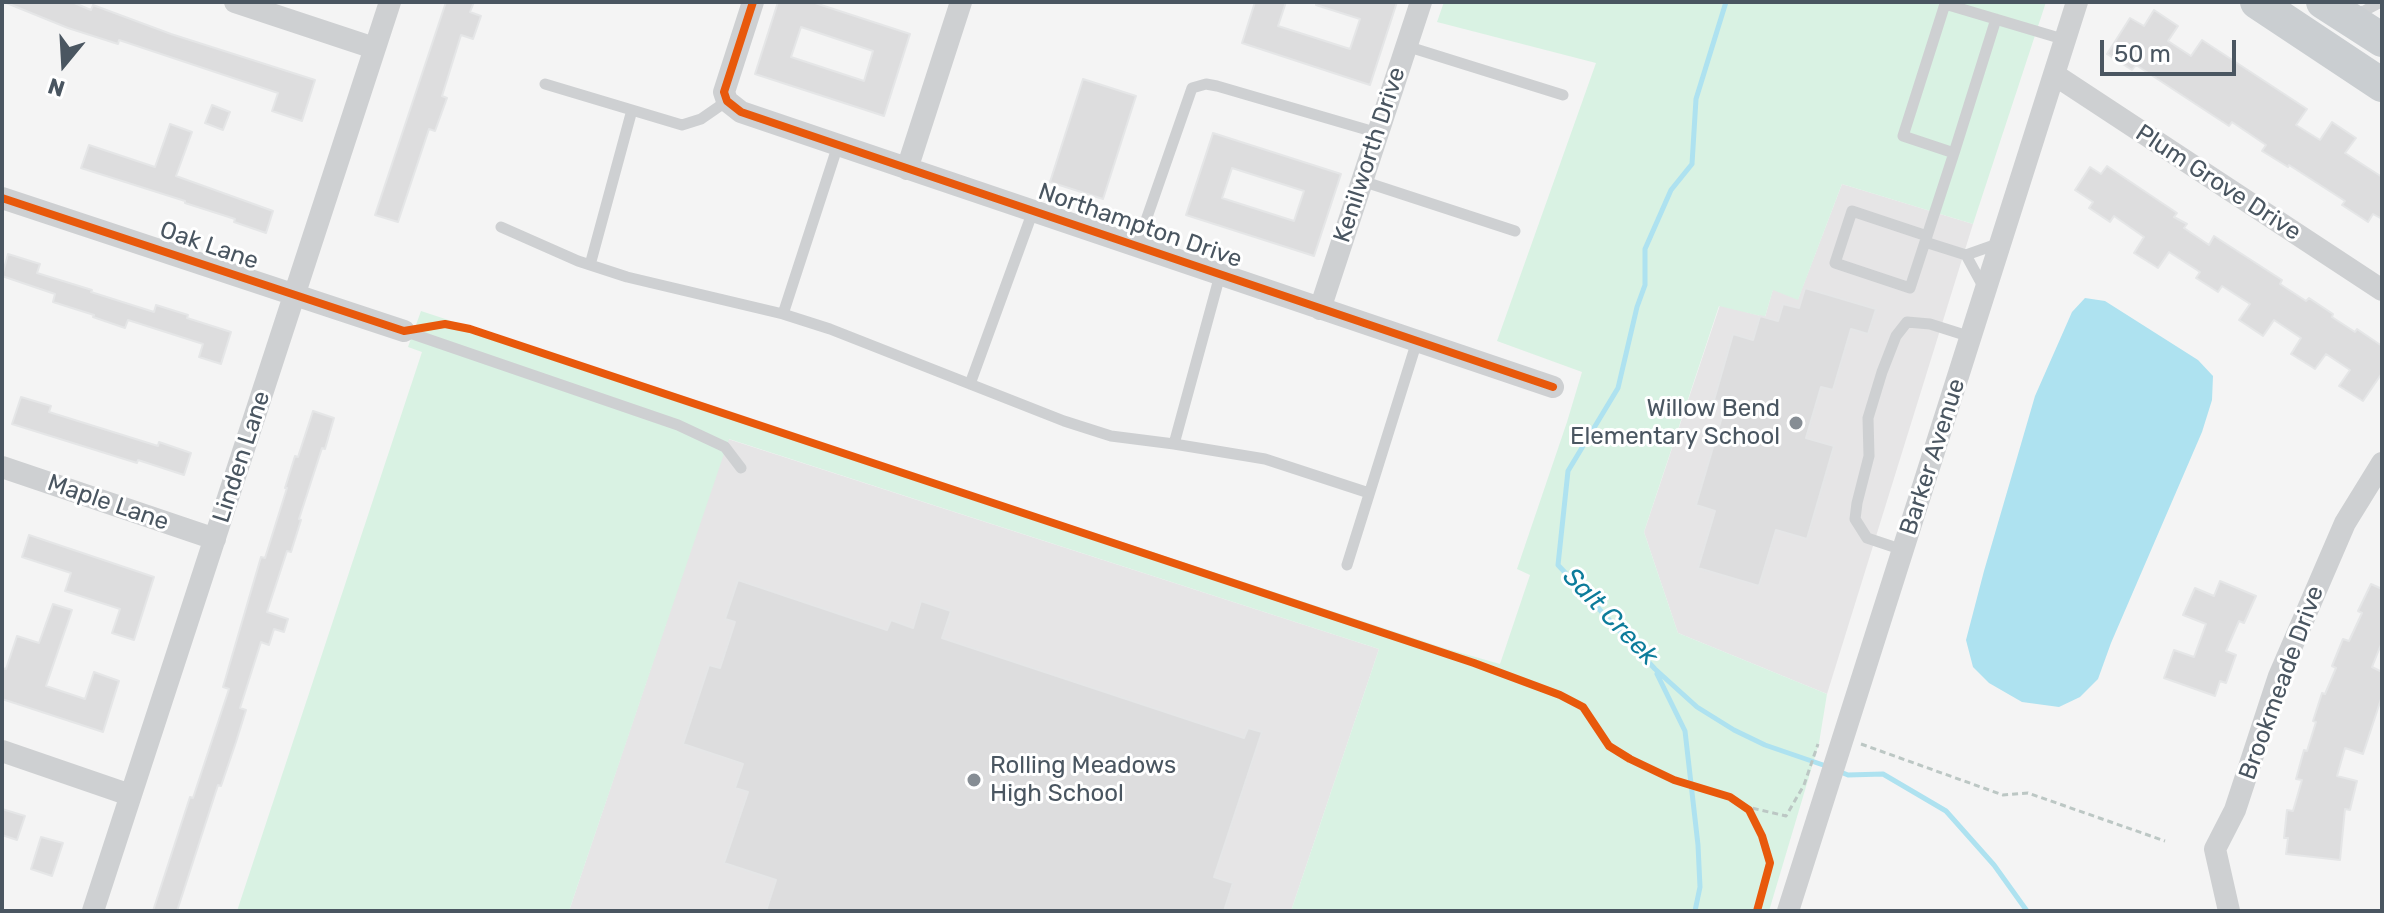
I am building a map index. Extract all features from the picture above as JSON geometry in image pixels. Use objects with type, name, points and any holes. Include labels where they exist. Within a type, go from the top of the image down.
[{"type":"main road","points":[[2257,2],[2382,85]]},
{"type":"main road","points":[[2333,8],[2382,40]]},
{"type":"street","points":[[235,2],[374,48]]},
{"type":"street","name":"Linden Lane","points":[[93,911],[390,2]]},
{"type":"street","points":[[725,96],[753,2]]},
{"type":"street","points":[[907,169],[961,2]]},
{"type":"street","name":"Kenilworth Drive","points":[[1320,309],[1421,2]]},
{"type":"street","name":"Barker Avenue","points":[[1788,911],[1816,786],[1903,550],[2077,2]]},
{"type":"street","name":"Plum Grove Drive","points":[[2055,75],[2382,290]]},
{"type":"street","name":"Northampton Drive","points":[[725,96],[741,112],[1553,387]]},
{"type":"street","name":"Oak Lane","points":[[2,198],[404,331]]},
{"type":"street","name":"Brookmeade Drive","points":[[2229,911],[2215,849],[2235,810],[2279,676],[2345,523],[2382,463]]},
{"type":"street","name":"Maple Lane","points":[[2,467],[215,539]]},
{"type":"street","points":[[2,751],[130,795]]},
{"type":"lane","points":[[2333,8],[2364,11],[2381,2]]},
{"type":"lane","points":[[1954,153],[1903,136],[1945,4],[2066,40]]},
{"type":"lane","points":[[1986,291],[1966,255],[1926,239],[1852,211],[1835,263],[1910,288],[1926,239],[1954,153],[1996,19]]},
{"type":"lane","points":[[1406,46],[1563,95]]},
{"type":"lane","points":[[545,84],[682,125],[701,119],[725,96]]},
{"type":"lane","points":[[1137,246],[1192,88],[1206,84],[1217,86],[1378,133]]},
{"type":"lane","points":[[590,265],[632,110]]},
{"type":"lane","points":[[783,314],[838,145]]},
{"type":"lane","points":[[1362,181],[1515,231]]},
{"type":"lane","points":[[970,384],[1033,211]]},
{"type":"lane","points":[[501,227],[590,265],[627,277],[783,314],[830,329],[1064,421],[1111,436],[1265,459],[1369,493]]},
{"type":"lane","points":[[1966,255],[2001,243]]},
{"type":"lane","points":[[1174,444],[1220,275]]},
{"type":"lane","points":[[1903,550],[1867,538],[1855,519],[1869,456],[1868,418],[1882,372],[1896,336],[1907,322],[1930,324],[1971,337]]},
{"type":"lane","points":[[404,331],[678,425],[725,447],[741,468]]},
{"type":"lane","points":[[1347,565],[1417,341]]},
{"type":"path","points":[[1743,806],[1786,816],[1816,786],[1833,745],[2003,795],[2028,793],[2165,841]]},
{"type":"path","points":[[1730,797],[1749,810],[1756,823]]},
{"type":"shaded area","name":"Willow Bend Elementary School","points":[[1842,184],[1973,224],[1827,694],[1678,633],[1644,532],[1720,305],[1765,317],[1773,289],[1798,299]]},
{"type":"shaded area","name":"Rolling Meadows High School","points":[[728,439],[1379,649],[1291,911],[569,911]]},
{"type":"green space","points":[[1444,2],[2046,2],[1973,224],[1842,184],[1798,300],[1773,290],[1765,317],[1719,306],[1644,532],[1678,633],[1827,694],[1819,743],[1769,911],[1291,911],[1379,649],[729,439],[569,911],[237,911],[422,352],[408,347],[421,311],[1500,664],[1530,575],[1517,569],[1582,372],[1497,341],[1596,63],[1437,22]]},
{"type":"water","points":[[2085,298],[2105,301],[2198,360],[2213,376],[2212,400],[2202,432],[2098,679],[2080,697],[2059,707],[2022,702],[1989,683],[1973,667],[1966,640],[2035,396],[2072,312]]},
{"type":"building","points":[[4,2],[72,2],[91,10],[93,5],[171,34],[315,80],[302,121],[272,111],[278,93],[119,40],[118,44],[68,28]]},
{"type":"building","points":[[446,2],[474,2],[470,12],[481,16],[473,39],[461,35],[442,96],[447,98],[435,131],[429,129],[398,222],[375,215]]},
{"type":"building","points":[[778,2],[812,2],[910,34],[884,116],[755,74]],"holes":[[[801,27],[873,51],[864,81],[791,57]]]},
{"type":"building","points":[[1255,2],[1286,2],[1278,26],[1350,49],[1360,19],[1316,5],[1316,2],[1397,2],[1370,85],[1242,43]]},
{"type":"building","points":[[2154,10],[2178,26],[2168,41],[2191,56],[2202,40],[2307,109],[2296,125],[2320,140],[2332,122],[2356,138],[2345,153],[2382,177],[2382,219],[2373,214],[2368,222],[2342,205],[2345,201],[2262,151],[2266,145],[2232,122],[2229,126],[2136,65],[2132,70],[2107,54],[2130,18],[2144,26]]},
{"type":"building","points":[[1083,79],[1136,96],[1103,199],[1050,182]]},
{"type":"building","points":[[212,105],[230,112],[223,130],[205,123]]},
{"type":"building","points":[[170,124],[192,132],[176,176],[273,211],[266,233],[185,201],[81,168],[89,145],[155,167]]},
{"type":"building","points":[[1213,133],[1341,174],[1314,256],[1186,215]],"holes":[[[1232,168],[1304,191],[1294,221],[1222,198]]]},
{"type":"building","points":[[2107,166],[2177,213],[2174,217],[2187,224],[2184,228],[2209,245],[2214,236],[2282,280],[2280,284],[2306,301],[2309,298],[2333,314],[2332,317],[2382,346],[2382,373],[2363,401],[2339,386],[2350,370],[2326,354],[2315,369],[2291,354],[2301,338],[2274,320],[2263,336],[2239,320],[2250,304],[2222,286],[2218,292],[2196,278],[2200,272],[2169,252],[2158,268],[2134,253],[2144,237],[2114,216],[2110,222],[2089,208],[2093,202],[2075,190],[2090,167],[2101,174]]},
{"type":"building","points":[[8,254],[40,264],[37,273],[91,292],[154,312],[156,305],[231,332],[221,364],[199,357],[203,344],[128,320],[125,328],[53,302],[55,294],[2,276]]},
{"type":"building","points":[[1805,288],[1876,309],[1868,334],[1851,329],[1833,390],[1821,387],[1806,438],[1834,446],[1807,539],[1776,530],[1759,586],[1698,568],[1715,511],[1696,505],[1726,403],[1714,400],[1733,334],[1753,340],[1760,316],[1778,321],[1783,304],[1799,308]]},
{"type":"building","points":[[21,397],[51,406],[49,412],[158,446],[159,442],[191,453],[184,475],[12,424]]},
{"type":"building","points":[[313,411],[334,418],[299,519],[291,552],[287,551],[267,612],[288,619],[284,632],[274,629],[269,645],[261,642],[240,708],[246,710],[177,911],[153,911],[229,689],[223,687],[261,557],[265,558],[295,456],[298,457]]},
{"type":"building","points":[[29,535],[154,577],[134,640],[112,633],[120,609],[65,591],[71,573],[22,557]]},
{"type":"building","points":[[738,580],[887,630],[891,620],[913,628],[921,601],[951,611],[942,638],[1244,738],[1248,728],[1262,732],[1214,877],[1233,883],[1224,911],[766,911],[776,880],[724,863],[748,792],[735,788],[743,764],[683,744],[709,665],[720,668],[735,622],[725,619]]},
{"type":"building","points":[[2220,581],[2256,596],[2244,623],[2239,621],[2226,651],[2236,655],[2226,683],[2220,681],[2215,696],[2164,678],[2174,650],[2194,657],[2206,624],[2183,615],[2195,588],[2214,596]]},
{"type":"building","points":[[2371,584],[2382,589],[2382,642],[2372,667],[2382,672],[2382,696],[2363,754],[2345,748],[2337,776],[2357,781],[2350,810],[2345,809],[2340,860],[2286,854],[2287,810],[2293,811],[2302,780],[2296,779],[2316,722],[2313,721],[2322,693],[2325,694],[2336,668],[2332,666],[2343,639],[2349,641],[2362,613],[2358,611]]},
{"type":"building","points":[[53,604],[72,610],[46,686],[85,699],[94,672],[119,681],[103,732],[2,699],[2,668],[6,669],[17,636],[39,643]]},
{"type":"building","points":[[2,809],[25,816],[17,840],[2,835]]},
{"type":"building","points":[[41,837],[63,843],[52,876],[31,869]]},
{"type":"waterway","name":"Salt Creek","points":[[1726,2],[1696,99],[1692,164],[1671,190],[1645,249],[1645,285],[1618,388],[1568,471],[1558,565],[1655,669],[1697,707],[1765,745],[1829,767]]},
{"type":"waterway","points":[[1657,674],[1685,731],[1698,845],[1700,887],[1695,911]]},
{"type":"waterway","name":"Salt Creek","points":[[1838,771],[1848,775],[1883,774],[1946,811],[1994,865],[2027,911]]},
{"type":"cycle path","points":[[753,2],[724,92],[727,101],[741,112],[1553,387]]},
{"type":"cycle path","points":[[2,198],[404,331],[445,324],[470,329],[1474,663],[1560,695],[1583,707],[1609,746],[1630,759],[1674,780],[1730,797],[1749,810],[1762,836],[1770,863],[1757,911]]},
{"type":"place","name":"Willow Bend Elementary School","points":[[1796,423]]},
{"type":"place","name":"Rolling Meadows High School","points":[[974,780]]}]
